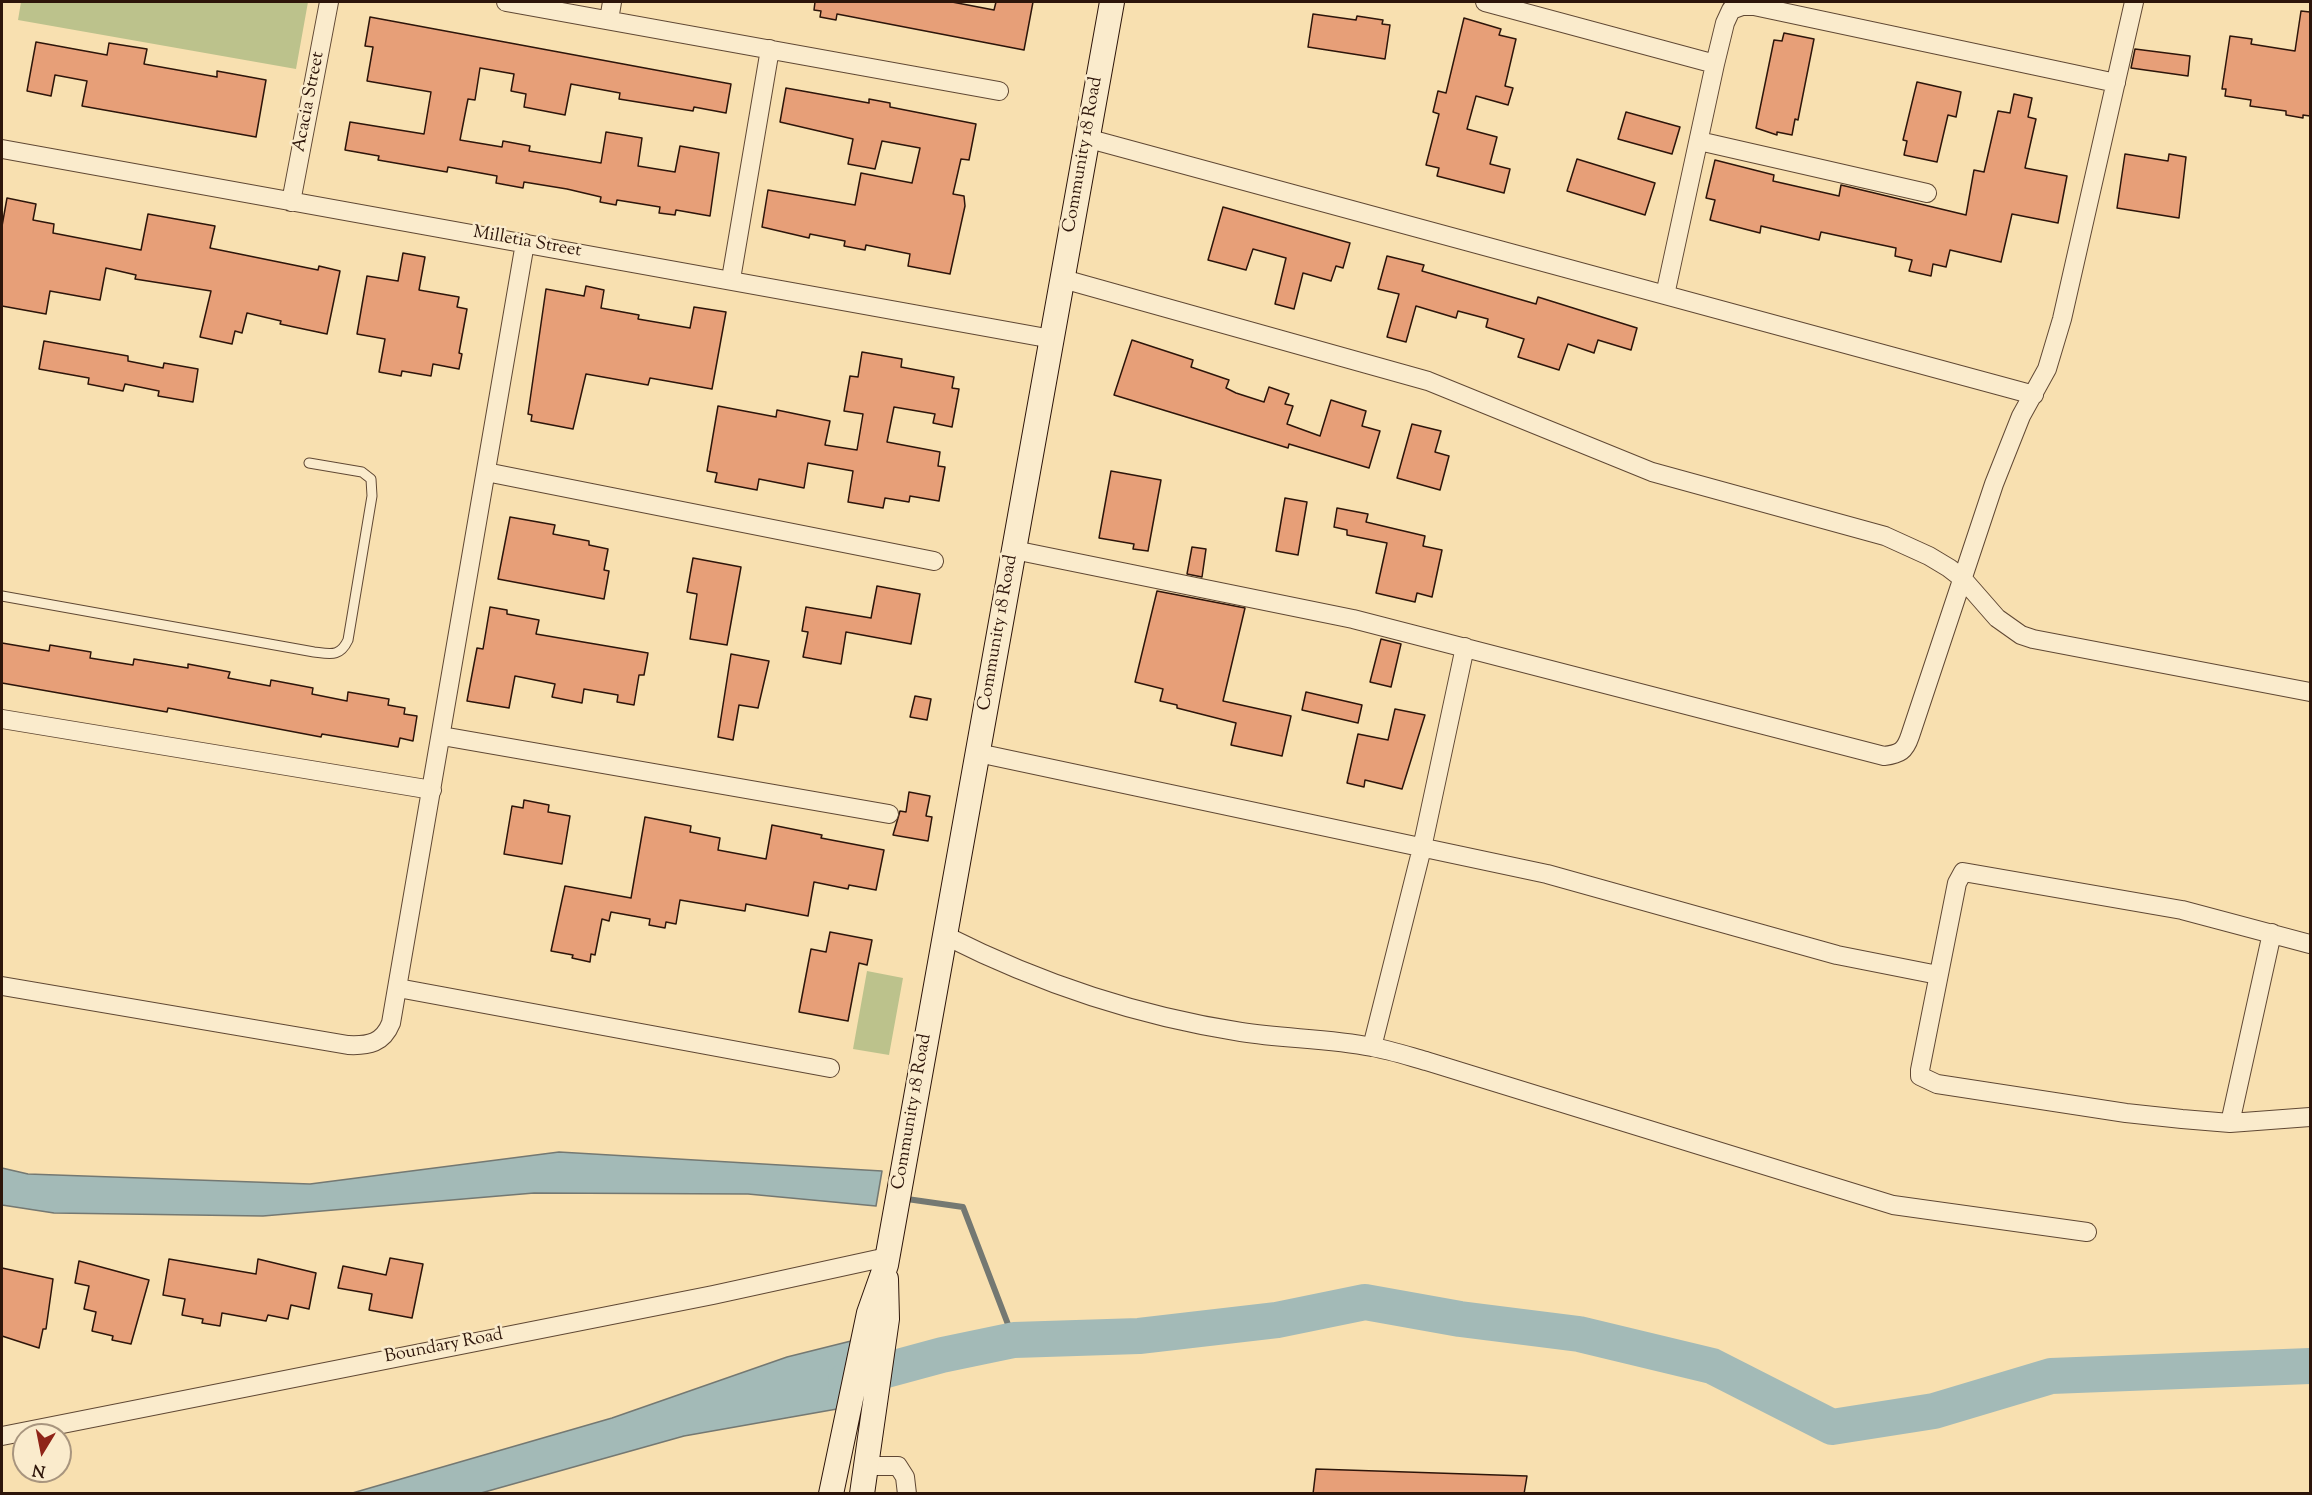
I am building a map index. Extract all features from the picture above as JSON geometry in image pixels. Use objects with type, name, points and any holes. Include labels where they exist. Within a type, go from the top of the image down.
[{"type":"main road","name":"Community 18 Road","points":[[862,1494],[878,1316],[886,1261],[1112,2]]},
{"type":"main road","name":"Community 18 Road","points":[[831,1494],[841,1440],[878,1316]]},
{"type":"street","name":"Acacia Street","points":[[291,202],[329,2]]},
{"type":"street","points":[[506,2],[999,91]]},
{"type":"street","points":[[609,20],[612,2]]},
{"type":"street","points":[[1485,2],[1715,64]]},
{"type":"street","points":[[1014,550],[1275,601],[1465,647],[1884,756],[1905,750],[1962,578],[2013,435],[2047,369],[2062,319],[2134,2]]},
{"type":"street","points":[[1665,295],[1715,64],[1725,22],[1731,10],[1742,6],[2116,83]]},
{"type":"street","points":[[731,279],[770,49]]},
{"type":"street","points":[[1086,138],[2034,395]]},
{"type":"street","points":[[1699,141],[1927,194]]},
{"type":"street","name":"Milletia Street","points":[[2,150],[731,279],[1052,339]]},
{"type":"street","points":[[2,986],[361,1046],[381,1040],[387,1032],[398,988],[525,243]]},
{"type":"street","points":[[1063,279],[1428,381],[1652,472],[1885,536],[1929,556],[1962,578],[1997,618],[2021,635],[2033,639],[2310,692]]},
{"type":"street","points":[[486,472],[934,561]]},
{"type":"street","points":[[1372,1047],[1422,848],[1465,647]]},
{"type":"street","points":[[2,719],[432,790]]},
{"type":"street","points":[[442,736],[889,814]]},
{"type":"street","points":[[978,753],[1557,877],[1837,955],[1895,969],[1938,975]]},
{"type":"street","points":[[2310,944],[2182,910],[1963,872],[1959,876],[1920,1070],[1920,1076],[1937,1084],[2126,1113],[2230,1123],[2310,1118]]},
{"type":"street","points":[[2230,1123],[2272,933]]},
{"type":"street","points":[[946,936],[1001,964],[1054,984],[1134,1008],[1242,1032],[1372,1047],[1488,1078],[1893,1205],[2086,1232]]},
{"type":"street","points":[[398,988],[831,1068]]},
{"type":"street","name":"Boundary Road","points":[[2,1436],[886,1261]]},
{"type":"street","points":[[867,1457],[898,1466],[905,1477],[907,1494]]},
{"type":"lane","points":[[2,596],[314,652],[334,654],[343,651],[348,640],[371,507],[371,479],[362,472],[309,463]]},
{"type":"green space","points":[[21,2],[308,2],[296,69],[18,20]]},
{"type":"green space","points":[[867,971],[903,978],[889,1055],[853,1049]]},
{"type":"water","points":[[559,1152],[882,1171],[876,1206],[748,1194],[534,1193],[263,1216],[54,1213],[2,1205],[2,1168],[28,1174],[310,1184]]},
{"type":"water","points":[[851,1341],[837,1409],[684,1436],[481,1493],[349,1494],[612,1418],[787,1357]]},
{"type":"building","points":[[815,2],[952,2],[994,10],[996,2],[1033,2],[1024,50],[837,14],[836,20],[820,17],[821,11],[814,10]]},
{"type":"building","points":[[2301,11],[2310,12],[2310,116],[2303,115],[2303,118],[2286,115],[2286,111],[2250,106],[2251,100],[2225,96],[2226,89],[2222,89],[2230,36],[2252,39],[2251,44],[2295,51]]},
{"type":"building","points":[[1313,14],[1356,20],[1357,16],[1383,20],[1382,24],[1390,25],[1385,59],[1308,47]]},
{"type":"building","points":[[370,17],[731,84],[726,113],[694,107],[693,111],[619,99],[620,93],[571,84],[565,115],[524,107],[526,94],[511,91],[514,74],[480,68],[475,100],[468,99],[460,140],[502,147],[503,141],[530,146],[529,151],[601,163],[606,132],[642,138],[638,166],[675,172],[680,146],[719,153],[710,216],[676,210],[675,215],[659,213],[660,207],[617,200],[616,205],[600,202],[601,197],[567,189],[524,182],[523,188],[496,183],[497,176],[448,167],[447,172],[378,160],[379,156],[345,150],[350,122],[424,134],[431,92],[367,81],[373,47],[365,46]]},
{"type":"building","points":[[1464,18],[1501,29],[1499,35],[1516,39],[1505,86],[1513,88],[1508,105],[1476,96],[1467,129],[1497,137],[1490,164],[1510,169],[1504,193],[1437,176],[1439,168],[1426,165],[1439,114],[1433,112],[1438,91],[1446,93]]},
{"type":"building","points":[[1784,33],[1814,39],[1798,120],[1795,119],[1792,135],[1777,132],[1777,135],[1756,128],[1774,40],[1782,41]]},
{"type":"building","points":[[36,42],[107,55],[109,43],[147,49],[144,64],[217,77],[217,71],[266,80],[256,137],[82,106],[87,81],[55,75],[51,96],[27,91]]},
{"type":"building","points":[[2135,49],[2190,56],[2188,76],[2131,68]]},
{"type":"building","points":[[1917,82],[1961,92],[1956,117],[1948,115],[1937,162],[1904,155],[1907,141],[1903,140]]},
{"type":"building","points":[[786,88],[869,103],[869,99],[890,103],[890,107],[976,124],[969,160],[961,159],[953,194],[964,196],[965,206],[950,274],[908,266],[910,254],[866,245],[865,250],[844,246],[845,241],[810,234],[809,238],[762,227],[768,190],[855,205],[861,173],[912,183],[920,148],[882,141],[875,169],[848,164],[853,139],[780,122]]},
{"type":"building","points":[[2014,94],[2032,98],[2028,117],[2036,119],[2025,168],[2067,176],[2058,223],[2012,214],[2001,262],[1950,250],[1946,267],[1933,264],[1931,276],[1909,271],[1912,260],[1895,256],[1896,248],[1821,232],[1819,240],[1761,226],[1760,233],[1710,220],[1715,200],[1706,198],[1715,160],[1774,175],[1773,181],[1839,196],[1841,185],[1966,215],[1974,170],[1984,172],[1998,111],[2010,113]]},
{"type":"building","points":[[1626,112],[1680,127],[1672,154],[1618,139]]},
{"type":"building","points":[[2125,154],[2168,161],[2169,154],[2186,157],[2179,218],[2117,208]]},
{"type":"building","points":[[1577,159],[1655,183],[1645,215],[1567,191]]},
{"type":"building","points":[[7,198],[36,204],[33,220],[54,224],[53,233],[141,250],[148,214],[215,226],[210,248],[318,270],[319,266],[340,271],[327,334],[280,324],[281,321],[247,313],[242,333],[235,331],[232,344],[200,337],[211,291],[135,279],[136,275],[106,268],[100,300],[50,291],[46,314],[2,306],[2,226]]},
{"type":"building","points":[[1223,207],[1350,243],[1343,268],[1336,266],[1331,281],[1303,273],[1294,309],[1275,304],[1286,258],[1253,249],[1246,270],[1208,260]]},
{"type":"building","points":[[403,253],[425,257],[419,290],[459,297],[457,307],[467,309],[459,353],[462,354],[459,369],[433,364],[431,376],[402,371],[401,376],[379,372],[385,339],[357,334],[367,276],[398,281]]},
{"type":"building","points":[[1387,256],[1424,265],[1422,271],[1536,304],[1538,297],[1637,328],[1631,350],[1598,340],[1594,353],[1568,344],[1559,370],[1518,357],[1524,339],[1486,327],[1488,319],[1458,311],[1456,318],[1416,306],[1406,342],[1387,337],[1399,294],[1378,289]]},
{"type":"building","points":[[586,286],[604,290],[601,308],[639,315],[638,319],[690,328],[694,307],[726,312],[712,389],[650,378],[648,385],[586,374],[573,429],[531,421],[532,415],[528,414],[546,289],[584,296]]},
{"type":"building","points":[[1132,340],[1193,360],[1191,367],[1229,380],[1226,388],[1236,393],[1264,402],[1269,387],[1289,394],[1285,404],[1293,406],[1287,424],[1320,436],[1331,400],[1366,411],[1362,426],[1380,431],[1369,468],[1289,444],[1288,448],[1114,395]]},
{"type":"building","points":[[44,341],[128,356],[128,361],[163,368],[164,363],[198,369],[193,402],[158,396],[159,391],[125,384],[123,391],[88,384],[89,378],[39,369]]},
{"type":"building","points":[[862,352],[902,359],[901,367],[954,377],[952,388],[959,389],[952,427],[933,423],[935,414],[894,407],[887,442],[940,452],[938,466],[945,467],[939,501],[910,496],[909,502],[885,498],[883,508],[848,502],[853,471],[808,463],[804,488],[759,479],[757,490],[715,482],[717,473],[707,471],[718,406],[776,417],[777,410],[830,421],[825,445],[857,450],[863,414],[844,411],[850,376],[858,377]]},
{"type":"building","points":[[1412,424],[1441,431],[1435,452],[1449,456],[1440,490],[1397,478]]},
{"type":"building","points":[[1111,471],[1161,480],[1148,551],[1133,549],[1134,544],[1099,538]]},
{"type":"building","points":[[1285,498],[1307,502],[1298,555],[1276,551]]},
{"type":"building","points":[[1337,508],[1368,514],[1366,522],[1425,536],[1423,546],[1442,550],[1432,597],[1417,593],[1415,602],[1376,593],[1387,543],[1347,535],[1347,530],[1334,527]]},
{"type":"building","points":[[510,517],[555,525],[553,534],[589,541],[589,545],[608,549],[604,570],[609,571],[604,599],[498,579]]},
{"type":"building","points":[[1192,547],[1206,549],[1202,577],[1187,574]]},
{"type":"building","points":[[693,558],[741,567],[727,645],[690,639],[697,594],[687,592]]},
{"type":"building","points":[[877,586],[920,594],[911,644],[846,632],[841,664],[803,657],[808,632],[802,631],[806,607],[871,618]]},
{"type":"building","points":[[1157,591],[1245,608],[1223,701],[1291,716],[1282,756],[1231,745],[1236,723],[1177,708],[1177,705],[1160,701],[1163,689],[1135,682]]},
{"type":"building","points":[[490,607],[507,610],[507,614],[539,620],[536,634],[648,653],[644,675],[639,675],[634,705],[617,702],[618,695],[584,689],[582,703],[552,697],[555,684],[515,676],[509,708],[467,701],[477,648],[483,649]]},
{"type":"building","points":[[1381,639],[1401,644],[1391,687],[1370,682]]},
{"type":"building","points":[[2,643],[49,651],[50,645],[91,652],[90,658],[133,665],[134,659],[188,668],[188,664],[230,672],[228,678],[270,686],[271,680],[313,688],[312,694],[347,701],[348,692],[389,699],[388,705],[405,708],[404,714],[417,716],[413,741],[400,738],[398,747],[322,734],[321,737],[168,708],[167,712],[2,683]]},
{"type":"building","points":[[731,654],[769,661],[758,708],[739,705],[733,740],[718,737]]},
{"type":"building","points":[[1306,692],[1362,705],[1358,723],[1302,710]]},
{"type":"building","points":[[915,696],[931,699],[927,720],[910,717]]},
{"type":"building","points":[[1395,709],[1425,715],[1402,789],[1365,780],[1364,787],[1347,783],[1358,734],[1388,740]]},
{"type":"building","points":[[909,792],[930,796],[926,816],[932,817],[928,841],[893,835],[900,811],[906,812]]},
{"type":"building","points":[[524,800],[549,805],[548,812],[570,816],[562,864],[504,854],[512,806],[523,808]]},
{"type":"building","points":[[645,817],[691,826],[690,832],[720,838],[718,850],[766,859],[772,825],[822,835],[821,838],[884,850],[876,890],[849,885],[848,889],[814,882],[808,916],[746,904],[745,911],[680,900],[676,924],[666,922],[665,928],[649,925],[650,919],[611,912],[609,921],[602,919],[595,955],[591,954],[590,962],[572,958],[573,955],[551,951],[565,886],[631,898]]},
{"type":"building","points":[[830,932],[872,940],[867,965],[859,963],[848,1021],[799,1012],[811,949],[826,952]]},
{"type":"building","points":[[390,1258],[423,1264],[412,1318],[369,1310],[372,1294],[338,1288],[343,1266],[386,1275]]},
{"type":"building","points":[[169,1259],[256,1274],[258,1259],[316,1273],[309,1309],[291,1305],[288,1319],[268,1315],[266,1321],[222,1313],[220,1326],[202,1323],[203,1319],[182,1315],[185,1299],[163,1295]]},
{"type":"building","points":[[79,1261],[149,1280],[131,1344],[112,1340],[113,1336],[92,1331],[96,1312],[84,1309],[89,1286],[75,1283]]},
{"type":"building","points":[[2,1268],[53,1279],[46,1329],[43,1329],[39,1348],[2,1336]]},
{"type":"building","points":[[1316,1469],[1527,1476],[1524,1494],[1313,1494]]},
{"type":"waterway","points":[[907,1199],[963,1207],[1014,1340]]},
{"type":"waterway","points":[[846,1381],[942,1355],[1014,1340],[1139,1336],[1277,1320],[1365,1302],[1460,1319],[1579,1334],[1712,1366],[1832,1427],[1934,1411],[2051,1376],[2310,1366]]}]
